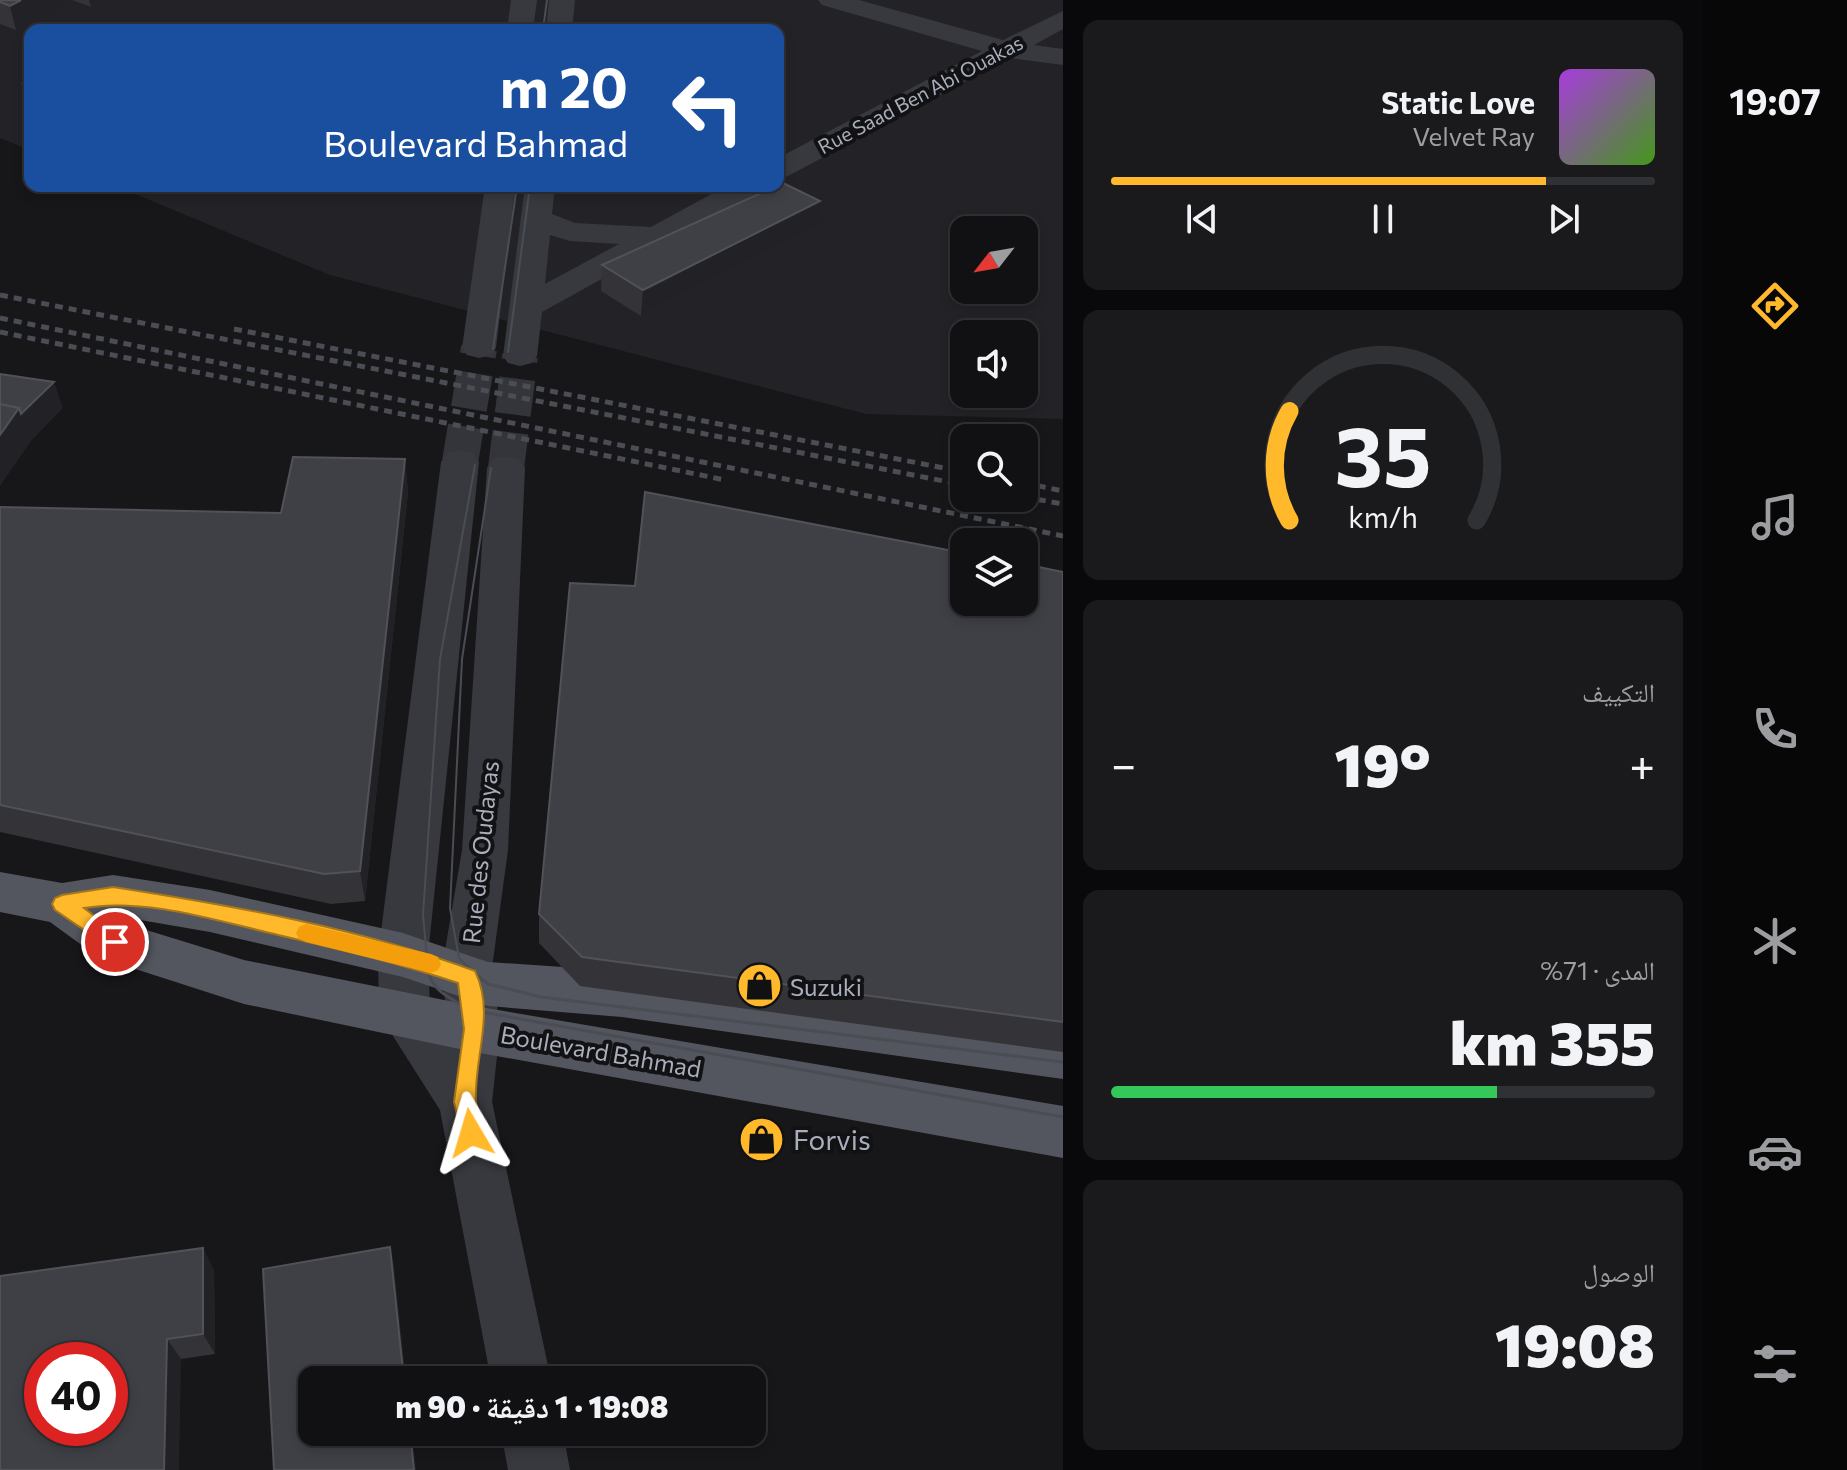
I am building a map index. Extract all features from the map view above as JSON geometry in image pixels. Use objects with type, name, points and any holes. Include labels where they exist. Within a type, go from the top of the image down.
[{"type":"main road","name":"Boulevard Bahmad","points":[[0,892],[62,904],[113,895],[210,911],[403,955],[488,984],[622,994],[1063,1055]]},
{"type":"main road","name":"Boulevard Bahmad","points":[[62,904],[115,942],[244,982],[474,1029],[1063,1132]]},
{"type":"street","points":[[521,24],[524,0]]},
{"type":"street","points":[[560,24],[562,0]]},
{"type":"street","points":[[831,0],[1004,49],[1063,57]]},
{"type":"street","name":"Rue Saad Ben Abi Ouakas","points":[[784,167],[1063,19]]},
{"type":"street","points":[[479,348],[499,192]]},
{"type":"street","points":[[525,308],[737,192]]},
{"type":"street","points":[[537,202],[570,232],[653,236]]},
{"type":"street","points":[[520,356],[537,202]]},
{"type":"street","points":[[460,462],[403,955],[405,1014],[465,1102],[518,1366]]},
{"type":"street","name":"Rue des Oudayas","points":[[465,1102],[474,1029],[468,977],[485,850],[506,468]]},
{"type":"street","points":[[535,1446],[539,1470]]},
{"type":"shaded area","points":[[0,0],[1063,0],[1063,419],[866,414],[330,275],[130,192],[784,192],[784,24],[24,24],[24,148],[0,138]]},
{"type":"building","points":[[0,0],[21,0],[10,6]]},
{"type":"building","points":[[784,183],[820,201],[643,290],[602,265],[763,192],[784,192]]},
{"type":"building","points":[[0,374],[54,382],[21,414],[19,408],[0,404]]},
{"type":"building","points":[[0,404],[19,408],[0,435]]},
{"type":"building","points":[[293,457],[405,459],[360,871],[324,874],[0,805],[0,507],[281,513]]},
{"type":"building","points":[[645,492],[950,550],[950,616],[1038,616],[1038,567],[1063,572],[1063,1022],[582,957],[539,914],[570,583],[635,586]]},
{"type":"building","points":[[390,1247],[403,1366],[298,1366],[298,1446],[411,1446],[414,1470],[274,1470],[263,1269]]},
{"type":"building","points":[[203,1248],[203,1334],[167,1339],[164,1470],[0,1470],[0,1276]]},
{"type":"tunnel","points":[[460,462],[479,348]]},
{"type":"tunnel","points":[[506,468],[520,356]]},
{"type":"tram line","points":[[544,24],[547,0]]},
{"type":"tram line","points":[[493,349],[516,192]]},
{"type":"tram line","points":[[508,352],[529,192]]},
{"type":"tram line","points":[[428,971],[423,915],[440,659],[475,465]]},
{"type":"tram line","points":[[472,971],[459,958],[450,908],[462,659],[491,468]]},
{"type":"tram line","points":[[428,969],[438,989],[471,1010],[1063,1117]]},
{"type":"tram line","points":[[469,969],[488,984],[541,997],[1063,1062]]},
{"type":"railway","points":[[0,295],[950,482]]},
{"type":"railway","points":[[0,318],[1063,536]]},
{"type":"railway","points":[[234,329],[950,469]]},
{"type":"railway","points":[[0,332],[725,480]]},
{"type":"railway","points":[[1038,486],[1063,491]]},
{"type":"railway","points":[[1038,500],[1063,504]]},
{"type":"slow traffic","points":[[306,933],[431,964]]},
{"type":"place","name":"Suzuki","points":[[759,986]]},
{"type":"place","name":"Forvis","points":[[762,1139]]},
{"type":"route","points":[[115,942],[62,904],[113,895],[210,911],[403,955],[468,977],[474,1029],[465,1102],[471,1133]]}]
